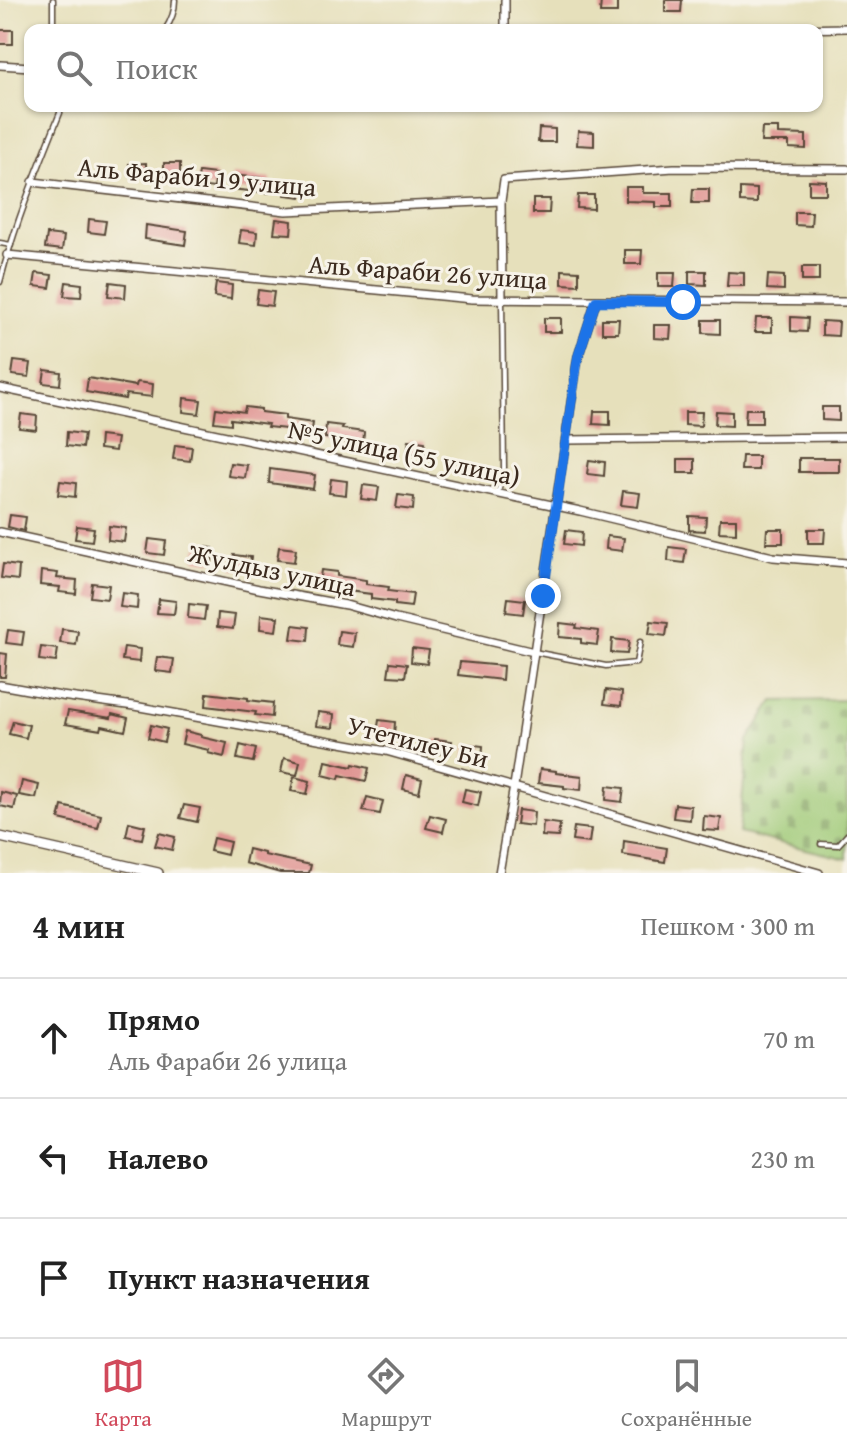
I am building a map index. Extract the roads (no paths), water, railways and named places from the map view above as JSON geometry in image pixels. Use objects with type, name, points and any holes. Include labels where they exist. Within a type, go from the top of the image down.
[{"type":"street","points":[[505,0],[505,24]]},
{"type":"street","points":[[823,28],[847,28]]},
{"type":"street","points":[[0,65],[24,67]]},
{"type":"street","points":[[502,300],[501,201],[504,180],[674,168],[847,169]]},
{"type":"street","name":"Аль Фараби 19 улица","points":[[33,182],[286,211],[501,201]]},
{"type":"street","name":"Аль Фараби 26 улица","points":[[7,255],[472,299],[847,302]]},
{"type":"street","points":[[499,873],[578,357],[596,301]]},
{"type":"street","name":"№5 улица (55 улица)","points":[[0,388],[498,493],[773,557],[847,563]]},
{"type":"street","points":[[566,440],[847,437]]},
{"type":"street","name":"Жулдыз улица","points":[[0,532],[346,605],[534,652]]},
{"type":"street","name":"Утетилеу Би","points":[[0,685],[386,751],[819,873]]},
{"type":"street","points":[[0,837],[158,873]]},
{"type":"lane","points":[[53,0],[53,24]]},
{"type":"lane","points":[[169,24],[175,0]]},
{"type":"lane","points":[[0,282],[60,112]]},
{"type":"lane","points":[[0,243],[11,245]]},
{"type":"lane","points":[[498,493],[504,468],[502,300]]},
{"type":"lane","points":[[534,652],[606,666],[636,663],[640,642]]},
{"type":"lane","points":[[821,844],[838,845],[847,835]]}]
